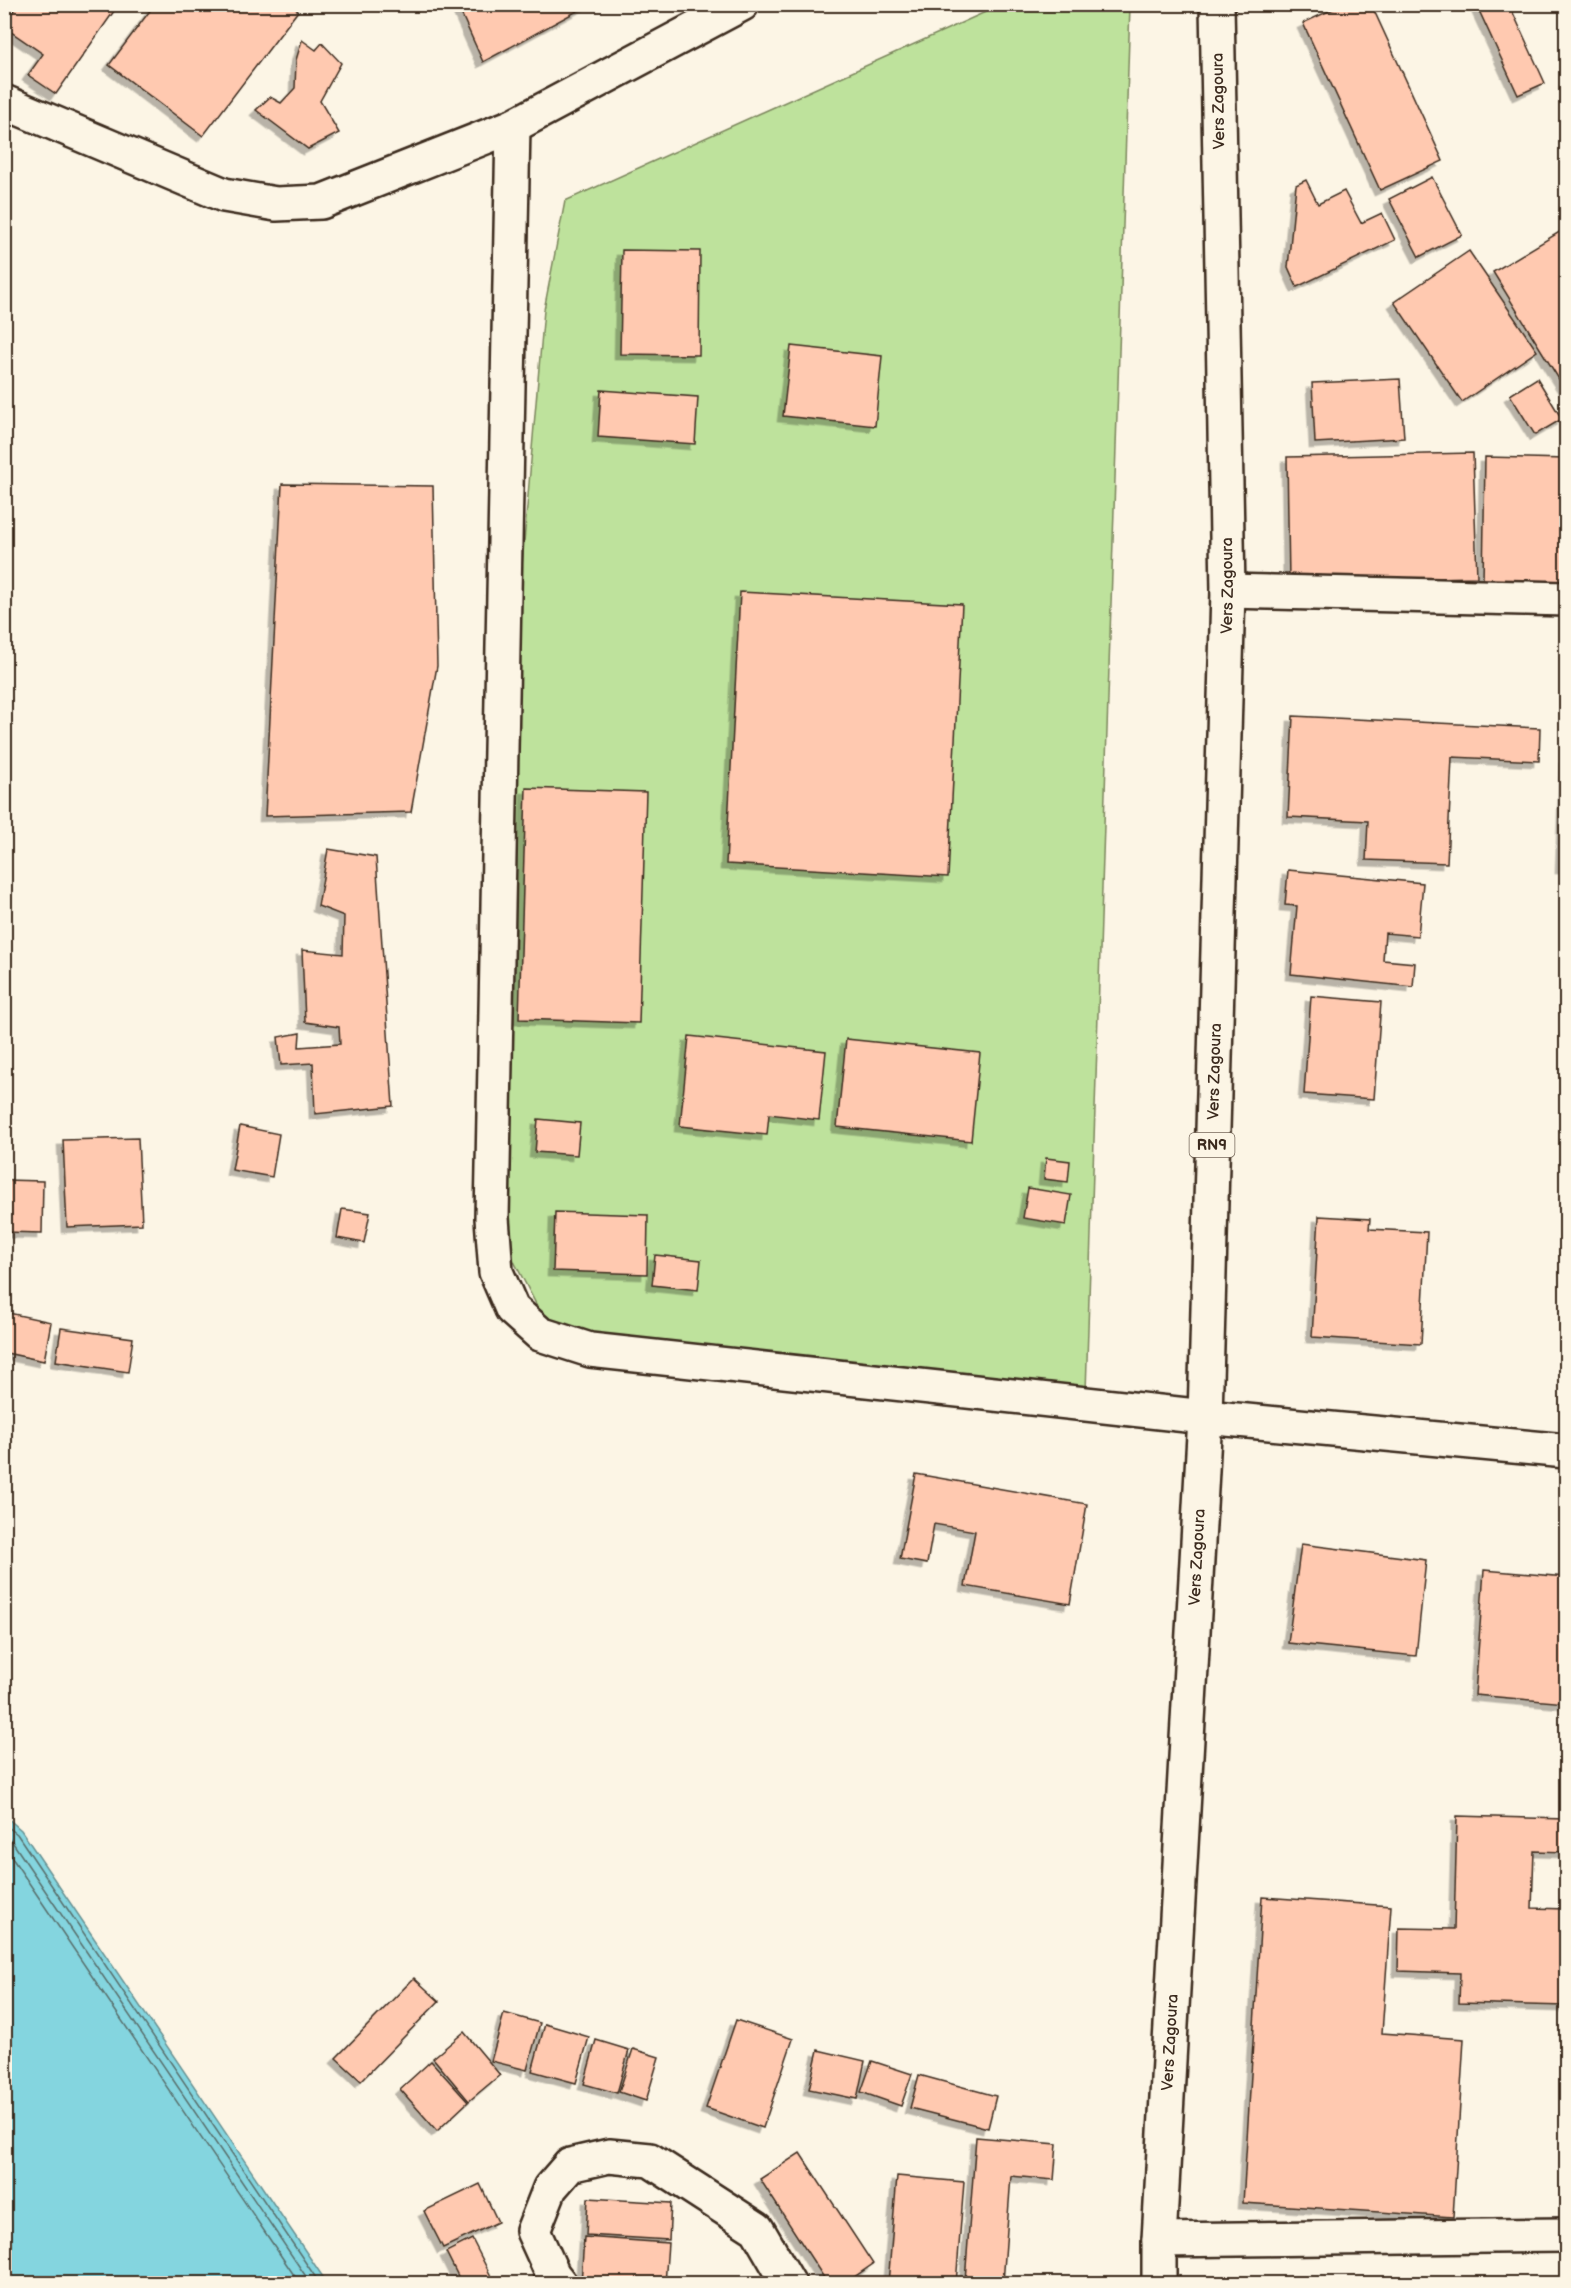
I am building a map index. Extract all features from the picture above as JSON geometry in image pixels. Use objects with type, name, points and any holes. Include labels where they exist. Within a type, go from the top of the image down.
[{"type":"street","points":[[4,102],[224,195],[276,204],[321,202],[513,126],[742,4]]},
{"type":"street","name":"Vers Zagoura","points":[[1159,2283],[1159,2240],[1204,1417],[1228,591],[1217,4]]},
{"type":"street","points":[[513,126],[492,1218],[496,1272],[512,1309],[540,1334],[590,1350],[1204,1417],[1566,1451]]},
{"type":"street","points":[[1228,591],[1566,599]]},
{"type":"street","points":[[560,2283],[553,2275],[533,2231],[550,2188],[570,2164],[609,2156],[650,2160],[757,2229],[789,2283]]},
{"type":"street","points":[[1159,2240],[1566,2235]]},
{"type":"green space","points":[[1001,5],[1130,5],[1086,1392],[552,1335],[503,1240],[504,774],[544,310],[565,201]]},
{"type":"water","points":[[5,1816],[21,1830],[327,2283],[5,2283]]},
{"type":"building","points":[[18,4],[119,4],[56,94],[28,75],[43,54],[4,27]]},
{"type":"building","points":[[155,4],[290,4],[298,11],[203,136],[109,65]]},
{"type":"building","points":[[457,4],[590,4],[483,62]]},
{"type":"building","points":[[1344,4],[1371,4],[1443,161],[1380,190],[1303,23]]},
{"type":"building","points":[[1476,4],[1509,4],[1545,83],[1518,95]]},
{"type":"building","points":[[302,40],[316,50],[322,43],[341,63],[320,101],[339,133],[308,149],[256,110],[270,97],[281,103],[295,88],[296,60]]},
{"type":"building","points":[[1432,177],[1462,235],[1419,257],[1389,199]]},
{"type":"building","points":[[1306,180],[1318,204],[1344,191],[1361,223],[1382,213],[1395,240],[1297,287],[1288,267],[1296,185]]},
{"type":"building","points":[[1566,228],[1566,387],[1565,389],[1493,272]]},
{"type":"building","points":[[622,250],[700,251],[699,355],[620,354]]},
{"type":"building","points":[[1469,251],[1537,351],[1462,402],[1394,302]]},
{"type":"building","points":[[791,346],[882,356],[875,426],[783,416]]},
{"type":"building","points":[[1537,378],[1562,419],[1535,435],[1510,395]]},
{"type":"building","points":[[1400,379],[1404,438],[1315,443],[1312,383]]},
{"type":"building","points":[[601,390],[698,397],[695,444],[598,437]]},
{"type":"building","points":[[1473,453],[1477,577],[1289,581],[1287,457]]},
{"type":"building","points":[[1485,457],[1566,459],[1566,583],[1483,581]]},
{"type":"building","points":[[282,484],[433,486],[437,666],[411,812],[265,816]]},
{"type":"building","points":[[740,592],[962,604],[948,877],[726,864]]},
{"type":"building","points":[[1293,716],[1540,728],[1539,761],[1452,757],[1447,863],[1366,860],[1368,821],[1288,817]]},
{"type":"building","points":[[1565,758],[1566,868],[1561,868]]},
{"type":"building","points":[[526,788],[646,792],[639,1023],[519,1019]]},
{"type":"building","points":[[328,849],[376,857],[393,1106],[315,1114],[313,1063],[281,1065],[278,1037],[300,1033],[299,1047],[340,1044],[339,1027],[305,1022],[302,950],[343,954],[344,916],[318,906]]},
{"type":"building","points":[[1288,870],[1423,883],[1418,936],[1385,933],[1383,960],[1415,963],[1413,987],[1291,974],[1297,906],[1285,905]]},
{"type":"building","points":[[1311,996],[1381,1002],[1374,1099],[1304,1094]]},
{"type":"building","points":[[689,1036],[826,1051],[819,1120],[769,1114],[767,1135],[680,1126]]},
{"type":"building","points":[[846,1039],[980,1053],[971,1141],[837,1127]]},
{"type":"building","points":[[538,1119],[580,1123],[577,1155],[535,1152]]},
{"type":"building","points":[[240,1126],[279,1134],[272,1177],[232,1170]]},
{"type":"building","points":[[138,1138],[142,1224],[67,1227],[63,1140]]},
{"type":"building","points":[[1046,1158],[1070,1161],[1068,1182],[1044,1179]]},
{"type":"building","points":[[4,1180],[43,1181],[42,1233],[4,1232]]},
{"type":"building","points":[[1028,1188],[1071,1195],[1066,1225],[1023,1218]]},
{"type":"building","points":[[342,1209],[370,1213],[364,1243],[337,1238]]},
{"type":"building","points":[[555,1212],[648,1215],[647,1274],[553,1271]]},
{"type":"building","points":[[1319,1216],[1370,1219],[1369,1229],[1427,1232],[1421,1344],[1312,1337]]},
{"type":"building","points":[[655,1255],[701,1260],[698,1290],[652,1285]]},
{"type":"building","points":[[4,1312],[51,1322],[44,1361],[6,1353],[4,1361]]},
{"type":"building","points":[[61,1328],[133,1338],[128,1372],[56,1361]]},
{"type":"building","points":[[916,1474],[1087,1504],[1070,1604],[965,1586],[975,1531],[934,1524],[927,1564],[900,1559]]},
{"type":"building","points":[[1301,1544],[1426,1560],[1416,1656],[1288,1643]]},
{"type":"building","points":[[1484,1570],[1566,1577],[1566,1703],[1475,1695]]},
{"type":"building","points":[[1457,1816],[1566,1819],[1566,1852],[1534,1851],[1532,1908],[1566,1909],[1566,2006],[1459,2003],[1460,1973],[1398,1971],[1399,1928],[1454,1929]]},
{"type":"building","points":[[1262,1897],[1391,1906],[1382,2033],[1464,2039],[1453,2217],[1243,2203]]},
{"type":"building","points":[[414,1978],[439,2001],[361,2081],[336,2058]]},
{"type":"building","points":[[504,2013],[540,2023],[527,2070],[491,2061]]},
{"type":"building","points":[[736,2020],[793,2039],[763,2128],[706,2108]]},
{"type":"building","points":[[545,2024],[589,2037],[576,2083],[532,2071]]},
{"type":"building","points":[[464,2032],[500,2075],[469,2101],[433,2058]]},
{"type":"building","points":[[596,2040],[629,2050],[617,2093],[584,2084]]},
{"type":"building","points":[[633,2049],[659,2057],[646,2101],[619,2092]]},
{"type":"building","points":[[818,2050],[865,2061],[857,2099],[809,2089]]},
{"type":"building","points":[[431,2061],[468,2102],[437,2131],[400,2089]]},
{"type":"building","points":[[872,2061],[912,2074],[901,2106],[861,2092]]},
{"type":"building","points":[[919,2075],[996,2096],[988,2128],[910,2108]]},
{"type":"building","points":[[976,2137],[1057,2144],[1054,2180],[1011,2176],[1003,2283],[965,2280]]},
{"type":"building","points":[[800,2153],[873,2264],[844,2284],[828,2284],[760,2179]]},
{"type":"building","points":[[897,2176],[964,2182],[956,2284],[888,2284]]},
{"type":"building","points":[[480,2184],[498,2222],[443,2248],[424,2211]]},
{"type":"building","points":[[588,2198],[671,2203],[669,2240],[586,2235]]},
{"type":"building","points":[[584,2237],[668,2243],[665,2284],[581,2284]]},
{"type":"building","points":[[472,2239],[495,2284],[462,2284],[446,2252]]}]
